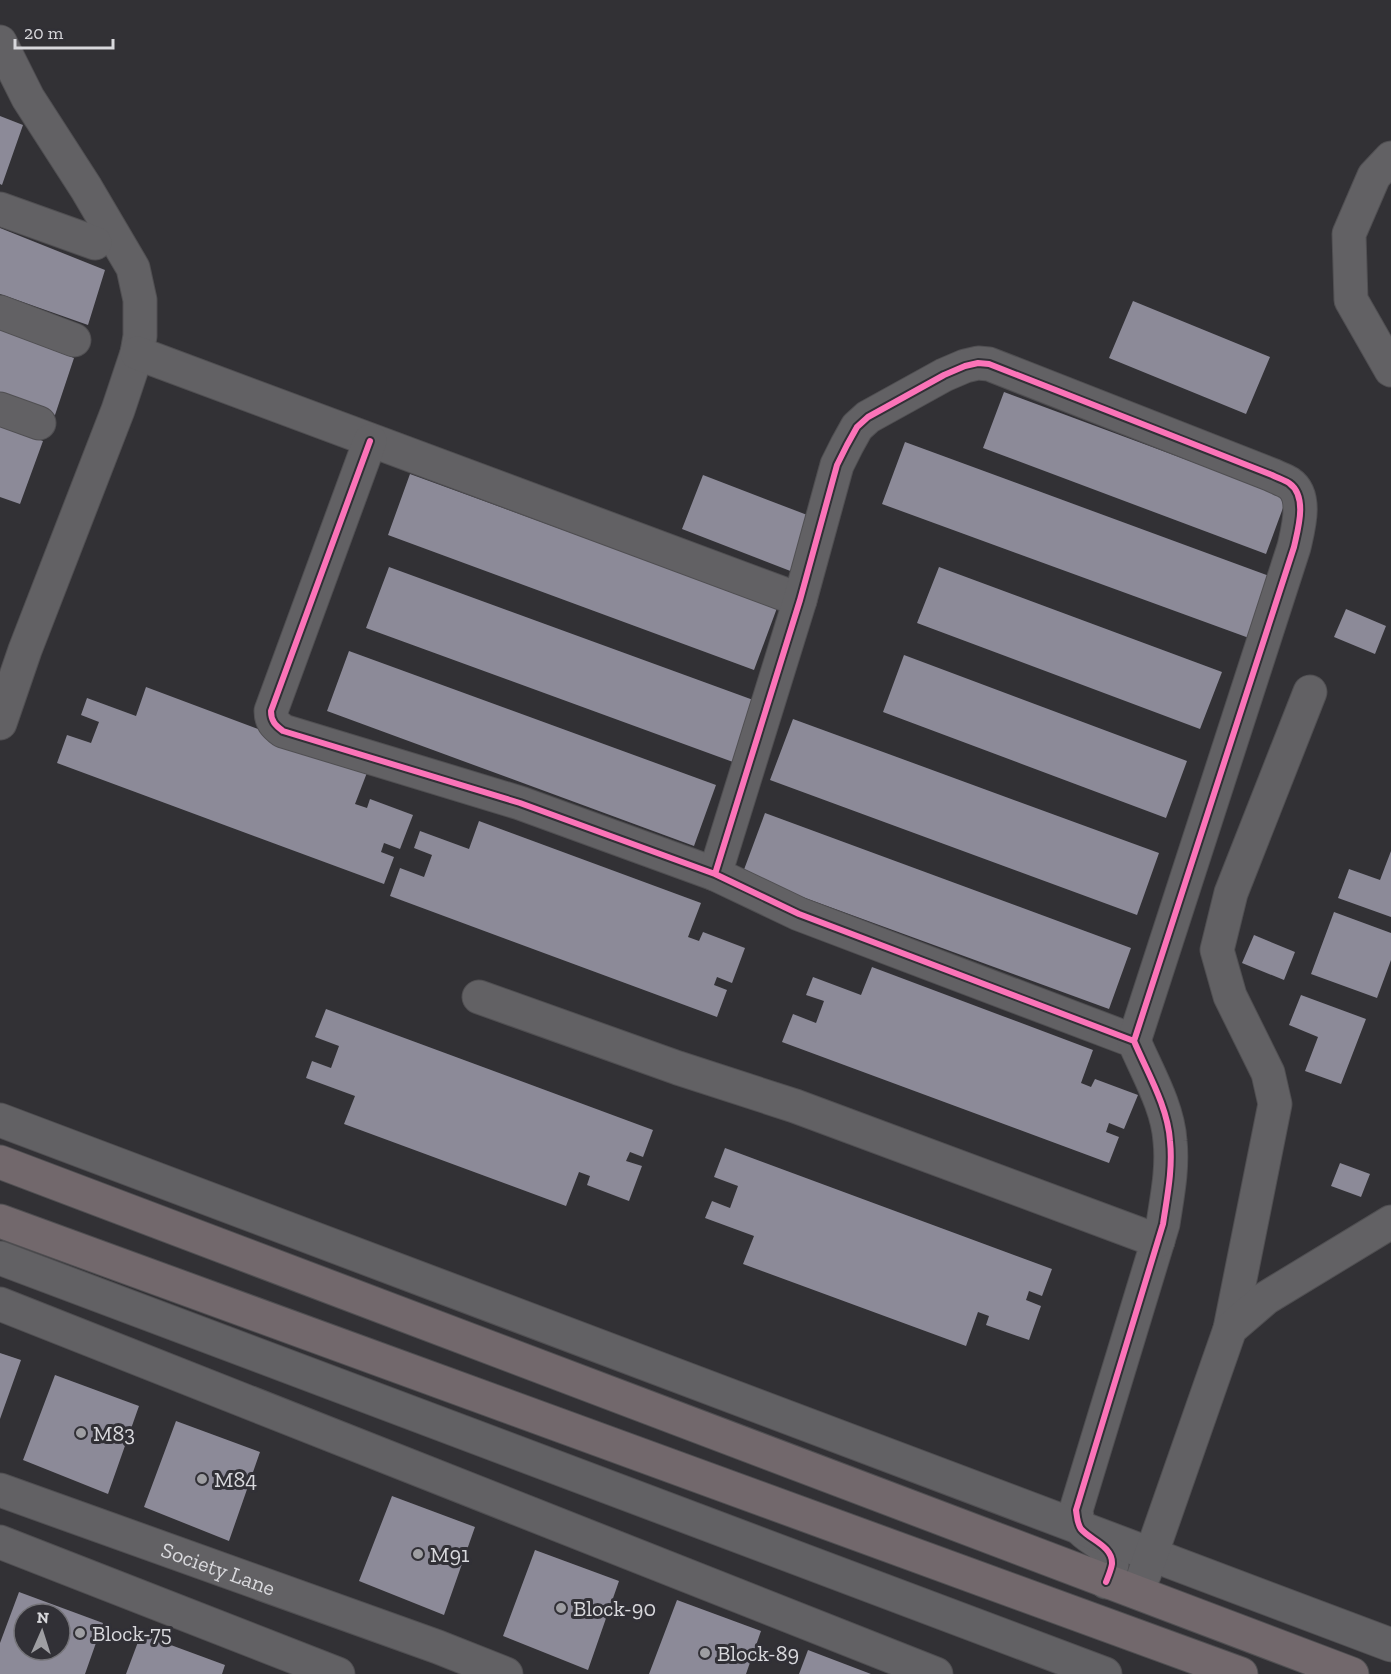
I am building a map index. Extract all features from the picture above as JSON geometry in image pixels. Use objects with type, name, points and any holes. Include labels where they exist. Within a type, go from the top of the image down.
[{"type":"main road","points":[[0,1162],[1352,1674]]},
{"type":"main road","points":[[0,1221],[1240,1674]]},
{"type":"street","points":[[0,42],[27,98],[86,188],[133,268],[140,300],[140,336],[137,353],[118,410],[25,650],[0,723]]},
{"type":"street","points":[[1391,158],[1374,176],[1349,234],[1351,300],[1391,370]]},
{"type":"street","points":[[0,209],[95,243]]},
{"type":"street","points":[[0,312],[74,340]]},
{"type":"street","points":[[137,353],[800,600]]},
{"type":"street","points":[[715,874],[800,600],[837,465],[857,427],[868,417],[944,375],[978,363],[999,368],[1291,484],[1297,491],[1300,504],[1299,524],[1294,547],[1134,1041],[1164,1111],[1170,1140],[1170,1178],[1163,1224],[1079,1500],[1077,1520],[1081,1529],[1108,1551],[1112,1564],[1106,1582]]},
{"type":"street","points":[[0,409],[39,423]]},
{"type":"street","points":[[370,441],[271,711],[271,719],[276,726],[283,731],[520,802],[715,874],[799,914],[1134,1041]]},
{"type":"street","points":[[1139,1594],[1230,1329],[1275,1104],[1268,1073],[1230,996],[1218,950],[1231,893],[1310,692]]},
{"type":"street","points":[[479,998],[678,1068],[795,1106],[1158,1241]]},
{"type":"street","points":[[0,1120],[1391,1645]]},
{"type":"street","points":[[1230,1329],[1266,1298],[1391,1222]]},
{"type":"street","points":[[0,1258],[1105,1674]]},
{"type":"street","points":[[0,1304],[936,1674]]},
{"type":"street","name":"Society Lane","points":[[0,1490],[438,1647],[506,1674]]},
{"type":"street","points":[[0,1542],[338,1674]]},
{"type":"building","points":[[0,116],[23,125],[2,185],[0,184]]},
{"type":"building","points":[[0,228],[105,270],[88,325],[0,294]]},
{"type":"building","points":[[1133,301],[1270,357],[1246,414],[1109,358]]},
{"type":"building","points":[[0,329],[74,358],[55,415],[0,395]]},
{"type":"building","points":[[1004,392],[1287,497],[1266,554],[983,448]]},
{"type":"building","points":[[0,425],[43,441],[20,504],[0,497]]},
{"type":"building","points":[[905,442],[1272,577],[1249,638],[882,504]]},
{"type":"building","points":[[410,474],[777,608],[754,670],[388,535]]},
{"type":"building","points":[[703,475],[815,518],[793,572],[682,529]]},
{"type":"building","points":[[389,567],[756,701],[733,762],[366,628]]},
{"type":"building","points":[[939,567],[1222,672],[1200,729],[917,623]]},
{"type":"building","points":[[1346,609],[1386,626],[1375,654],[1334,637]]},
{"type":"building","points":[[349,651],[716,785],[694,846],[327,711]]},
{"type":"building","points":[[904,655],[1187,761],[1166,818],[883,712]]},
{"type":"building","points":[[146,687],[368,770],[355,804],[367,808],[370,799],[413,815],[400,849],[384,843],[381,852],[394,857],[384,884],[57,763],[67,735],[91,743],[99,722],[81,715],[87,698],[136,716]]},
{"type":"building","points":[[793,719],[1159,853],[1137,915],[770,780]]},
{"type":"building","points":[[765,813],[1131,948],[1109,1009],[742,875]]},
{"type":"building","points":[[479,821],[701,903],[688,937],[699,941],[703,932],[745,948],[732,983],[717,977],[714,985],[727,990],[717,1017],[390,896],[400,868],[424,877],[432,855],[414,848],[420,831],[469,849]]},
{"type":"building","points":[[1391,851],[1391,917],[1338,898],[1349,869],[1380,880]]},
{"type":"building","points":[[1334,912],[1391,933],[1391,960],[1377,998],[1311,974]]},
{"type":"building","points":[[1254,935],[1295,952],[1284,980],[1242,963]]},
{"type":"building","points":[[872,967],[1093,1050],[1081,1083],[1091,1087],[1095,1079],[1138,1095],[1124,1129],[1109,1123],[1106,1132],[1119,1137],[1109,1163],[782,1042],[793,1014],[816,1023],[824,1001],[806,995],[813,977],[861,995]]},
{"type":"building","points":[[1301,995],[1366,1019],[1341,1084],[1305,1071],[1318,1037],[1289,1025]]},
{"type":"building","points":[[326,1009],[653,1130],[643,1157],[630,1152],[626,1161],[642,1166],[629,1201],[587,1185],[590,1176],[579,1172],[566,1206],[344,1124],[355,1096],[306,1078],[312,1061],[331,1068],[339,1046],[315,1037]]},
{"type":"building","points":[[725,1148],[1052,1269],[1042,1296],[1029,1291],[1026,1300],[1041,1306],[1029,1340],[986,1325],[989,1316],[978,1312],[966,1346],[743,1264],[754,1236],[705,1218],[712,1201],[730,1208],[738,1186],[714,1177]]},
{"type":"building","points":[[1340,1163],[1370,1174],[1361,1197],[1331,1186]]},
{"type":"building","points":[[0,1353],[21,1360],[0,1419]]},
{"type":"building","name":"M83","points":[[55,1375],[139,1406],[108,1494],[23,1460]]},
{"type":"building","name":"M84","points":[[176,1421],[260,1452],[229,1541],[144,1507]]},
{"type":"building","name":"M91","points":[[392,1496],[475,1527],[444,1615],[359,1581]]},
{"type":"building","name":"Block-90","points":[[535,1550],[619,1581],[588,1670],[503,1636]]},
{"type":"building","points":[[19,1592],[46,1602],[15,1602]]},
{"type":"building","name":"Block-89","points":[[677,1600],[761,1631],[746,1674],[649,1674]]},
{"type":"building","points":[[12,1611],[12,1662],[72,1662],[72,1612],[103,1623],[85,1674],[0,1674],[0,1643]]},
{"type":"building","points":[[141,1634],[225,1665],[222,1674],[126,1674]]},
{"type":"building","points":[[808,1650],[871,1674],[799,1674]]},
{"type":"cycle path","points":[[715,874],[800,600],[837,465],[857,427],[868,417],[944,375],[965,366],[978,363],[989,364],[1272,475],[1289,483],[1295,489],[1300,504],[1298,531],[1134,1041]]},
{"type":"cycle path","points":[[370,441],[271,711],[273,720],[280,729],[520,803],[715,874],[799,914],[1134,1041],[1165,1115],[1171,1162],[1163,1224],[1076,1510],[1081,1529],[1109,1552],[1112,1566],[1106,1582]]},
{"type":"place","name":"M83","points":[[81,1433]]},
{"type":"place","name":"M84","points":[[202,1479]]},
{"type":"place","name":"M91","points":[[418,1554]]},
{"type":"place","name":"Block-90","points":[[561,1608]]},
{"type":"place","name":"Block-75","points":[[80,1633]]},
{"type":"place","name":"Block-89","points":[[705,1653]]}]
